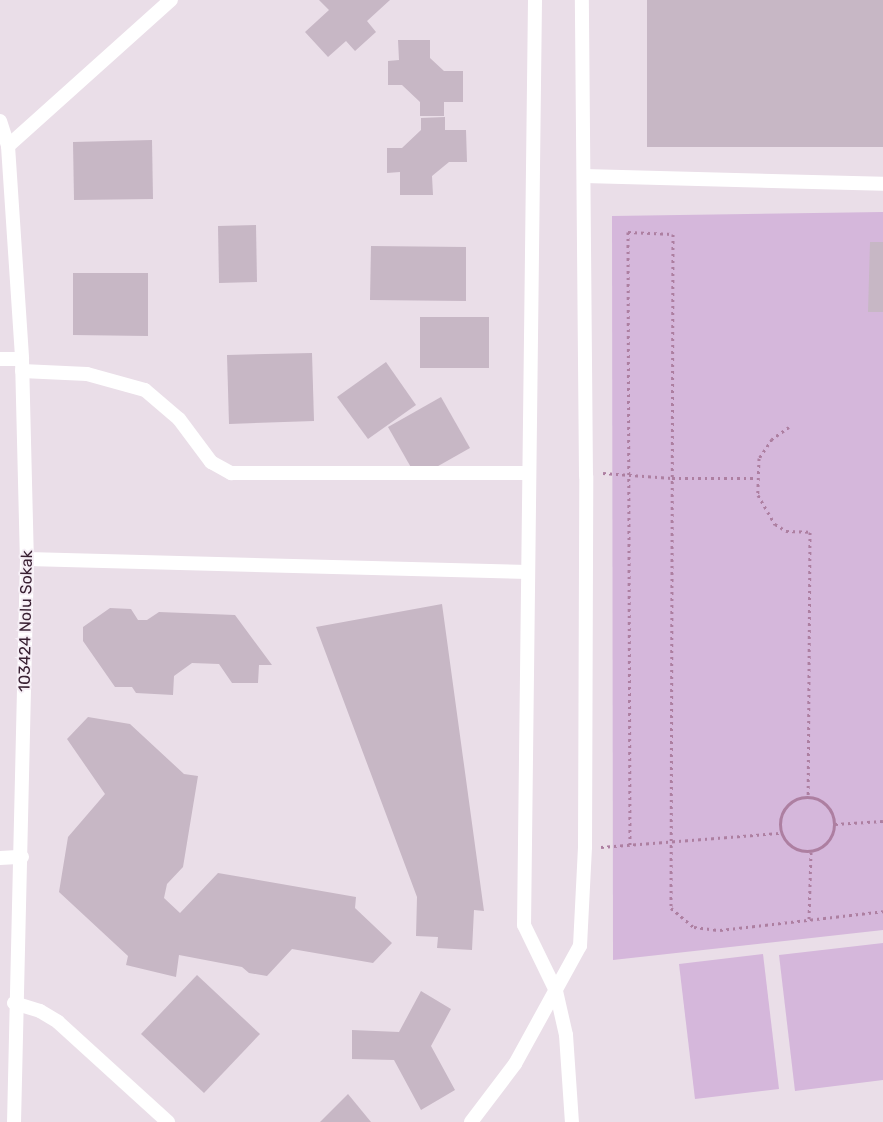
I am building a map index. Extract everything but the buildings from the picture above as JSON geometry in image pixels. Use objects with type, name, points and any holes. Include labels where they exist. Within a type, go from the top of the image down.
[{"type":"street","points":[[8,146],[171,0]]},
{"type":"street","points":[[535,0],[524,925],[556,991],[566,1036],[572,1122]]},
{"type":"street","points":[[471,1122],[496,1095],[580,946],[585,847],[586,476],[582,0]]},
{"type":"street","name":"103424 Nolu Sokak","points":[[0,121],[8,146],[22,365],[27,559],[22,857],[14,1003],[14,1122]]},
{"type":"street","points":[[584,176],[883,184]]},
{"type":"street","points":[[0,359],[22,365],[87,374],[145,390],[178,419],[211,462],[231,473],[529,473]]},
{"type":"street","points":[[27,559],[528,572]]},
{"type":"street","points":[[0,858],[22,857]]},
{"type":"street","points":[[14,1003],[40,1011],[58,1022],[168,1122]]},
{"type":"path","points":[[630,845],[627,475],[628,232],[673,234],[671,908],[694,927],[720,930],[883,911]]},
{"type":"path","points":[[789,427],[772,439],[759,458],[757,478],[758,495],[775,524],[786,531],[810,532],[808,796]]},
{"type":"path","points":[[586,476],[593,472],[672,478],[757,478]]},
{"type":"path","points":[[808,796],[822,800],[831,810],[835,824],[832,836],[823,847],[811,852],[787,844],[780,833],[779,820],[784,807],[795,799],[808,796]]},
{"type":"path","points":[[835,824],[883,821]]},
{"type":"path","points":[[585,847],[780,833]]},
{"type":"path","points":[[810,920],[811,852]]},
{"type":"shaded area","points":[[883,212],[883,930],[613,960],[612,216]]},
{"type":"shaded area","points":[[883,943],[883,1080],[795,1091],[779,955]]},
{"type":"shaded area","points":[[763,954],[779,1089],[695,1099],[679,964]]}]
